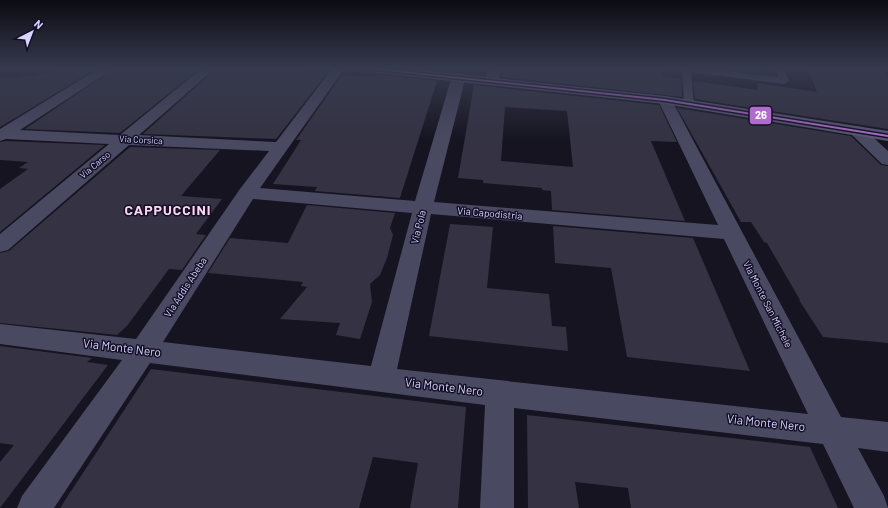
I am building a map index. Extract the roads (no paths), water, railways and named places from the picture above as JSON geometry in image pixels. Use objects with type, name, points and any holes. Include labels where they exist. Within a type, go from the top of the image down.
[{"type":"street","points":[[1,135],[68,93]]},
{"type":"street","name":"Via Carso","points":[[0,245],[180,93]]},
{"type":"street","name":"Via Addis Abeba","points":[[34,508],[143,351],[247,193],[321,93]]},
{"type":"street","name":"Via Pola","points":[[380,380],[423,208],[454,93]]},
{"type":"street","points":[[617,93],[888,136]]},
{"type":"street","name":"Via Monte San Michele","points":[[665,100],[872,508]]},
{"type":"street","points":[[857,131],[888,160]]},
{"type":"street","name":"Via Corsica","points":[[1,135],[281,147]]},
{"type":"street","name":"Via Capodistria","points":[[247,193],[732,234]]},
{"type":"street","name":"Via Monte Nero","points":[[0,334],[500,394],[888,437]]},
{"type":"street","points":[[497,508],[500,394]]},
{"type":"lane","points":[[688,93],[689,104]]},
{"type":"district","name":"CAPPUCCINI","points":[[168,210]]}]
